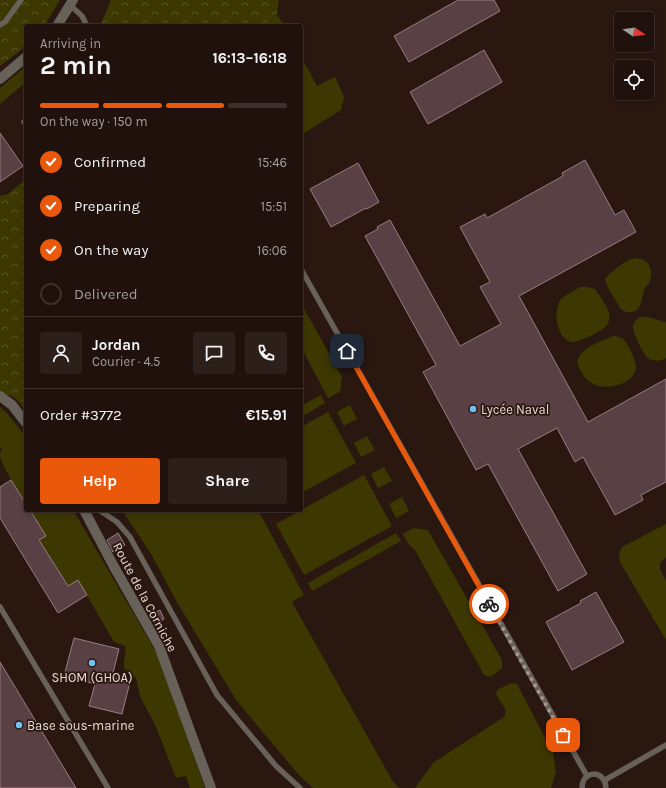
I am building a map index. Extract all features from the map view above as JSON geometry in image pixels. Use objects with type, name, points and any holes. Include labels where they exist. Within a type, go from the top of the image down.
[{"type":"street","points":[[58,24],[71,2]]},
{"type":"street","points":[[0,79],[24,59]]},
{"type":"street","points":[[0,396],[12,405],[24,420]]},
{"type":"street","name":"Route de la Corniche","points":[[85,512],[159,646],[211,788]]},
{"type":"lane","points":[[0,25],[5,22],[21,0]]},
{"type":"lane","points":[[71,2],[82,16],[86,24]]},
{"type":"lane","points":[[303,273],[587,776]]},
{"type":"lane","points":[[102,512],[117,522],[130,537],[217,695],[276,766],[300,788]]},
{"type":"lane","points":[[0,607],[108,788]]},
{"type":"lane","points":[[605,780],[666,745]]},
{"type":"lane","points":[[582,788],[582,783],[587,776],[594,774],[599,775],[605,780],[606,788]]},
{"type":"green space","points":[[0,0],[60,0],[45,24],[24,24],[24,48],[0,66]]},
{"type":"green space","points":[[111,0],[279,0],[277,15],[269,24],[101,24]]},
{"type":"green space","points":[[277,15],[284,24],[269,24]]},
{"type":"green space","points":[[303,60],[317,86],[335,77],[344,97],[341,110],[303,134]]},
{"type":"green space","points":[[24,68],[24,84],[0,104],[0,88]]},
{"type":"green space","points":[[24,181],[24,408],[15,398],[0,391],[0,196],[8,194]]},
{"type":"green space","points":[[636,258],[647,263],[651,269],[651,277],[650,282],[644,290],[641,303],[637,310],[627,312],[622,310],[618,304],[605,279],[619,266]]},
{"type":"green space","points":[[580,287],[595,289],[607,307],[609,319],[606,326],[599,332],[584,339],[572,342],[567,340],[559,330],[557,323],[557,309],[562,298]]},
{"type":"green space","points":[[303,307],[342,377],[340,392],[328,398],[303,351]]},
{"type":"green space","points":[[641,317],[648,317],[666,322],[666,358],[655,361],[648,358],[643,352],[633,329],[635,321]]},
{"type":"green space","points":[[613,336],[620,337],[626,342],[634,358],[636,368],[631,378],[622,384],[610,387],[599,386],[591,383],[585,378],[578,366],[578,360],[584,351],[596,343]]},
{"type":"green space","points":[[321,395],[325,403],[303,416],[303,405]]},
{"type":"green space","points":[[350,405],[357,419],[344,426],[337,412]]},
{"type":"green space","points":[[0,407],[6,412],[24,434],[24,501],[1,459],[0,452],[2,450],[0,447]]},
{"type":"green space","points":[[328,412],[356,463],[303,492],[303,426]]},
{"type":"green space","points":[[367,436],[375,450],[361,457],[354,443]]},
{"type":"green space","points":[[384,467],[392,481],[378,488],[371,474]]},
{"type":"green space","points":[[364,475],[392,526],[304,575],[276,524],[298,512],[303,512],[303,509]]},
{"type":"green space","points":[[402,497],[409,511],[396,518],[389,504]]},
{"type":"green space","points":[[31,512],[74,512],[159,657],[205,788],[190,788],[186,776],[176,778],[156,727],[140,696],[136,678],[124,668],[126,651],[125,646],[114,642],[78,580],[68,586],[39,540],[45,536]]},
{"type":"green space","points":[[123,512],[259,512],[304,595],[292,602],[392,780],[398,787],[401,788],[313,788],[299,775],[236,700],[178,604],[151,554]]},
{"type":"green space","points":[[666,524],[666,557],[660,563],[660,569],[666,581],[666,640],[620,562],[619,554],[622,547]]},
{"type":"green space","points":[[413,528],[428,530],[502,660],[502,668],[491,677],[484,675],[415,550],[408,543],[403,534]]},
{"type":"green space","points":[[396,533],[401,541],[312,591],[308,583]]},
{"type":"green space","points":[[511,683],[517,684],[553,753],[556,772],[551,788],[415,788],[434,762],[504,717],[506,711],[496,694],[497,690]]},
{"type":"building","points":[[458,0],[494,0],[500,11],[409,62],[394,36]]},
{"type":"building","points":[[484,50],[502,82],[428,124],[410,92]]},
{"type":"building","points":[[0,133],[23,166],[0,182]]},
{"type":"building","points":[[585,160],[615,215],[624,210],[636,232],[519,296],[588,422],[666,379],[666,482],[641,495],[643,500],[615,515],[583,457],[575,462],[557,428],[518,449],[587,574],[558,591],[488,464],[476,470],[423,372],[436,365],[365,236],[390,220],[460,346],[501,324],[480,287],[490,282],[460,227],[485,214],[487,218],[563,176],[562,173]]},
{"type":"building","points":[[358,163],[379,202],[331,227],[310,189]]},
{"type":"building","points":[[11,480],[24,501],[24,512],[31,512],[46,536],[39,540],[68,586],[78,580],[87,595],[58,613],[0,518],[0,487]]},
{"type":"building","points":[[118,533],[125,545],[113,552],[107,540]]},
{"type":"building","points":[[596,592],[624,642],[572,670],[546,622],[581,603],[580,601]]},
{"type":"building","points":[[160,610],[164,619],[155,624],[150,615]]},
{"type":"building","name":"SHOM (GHOA)","points":[[74,638],[119,649],[112,677],[130,682],[122,714],[89,706],[95,684],[64,676]]},
{"type":"building","name":"Base sous-marine","points":[[0,662],[76,788],[0,788]]},
{"type":"way so far","points":[[489,604],[563,735]]},
{"type":"place","name":"Lycée Naval","points":[[473,409]]},
{"type":"place","name":"SHOM (GHOA)","points":[[92,663]]},
{"type":"place","name":"Base sous-marine","points":[[19,725]]},
{"type":"route","points":[[347,351],[489,604]]}]
